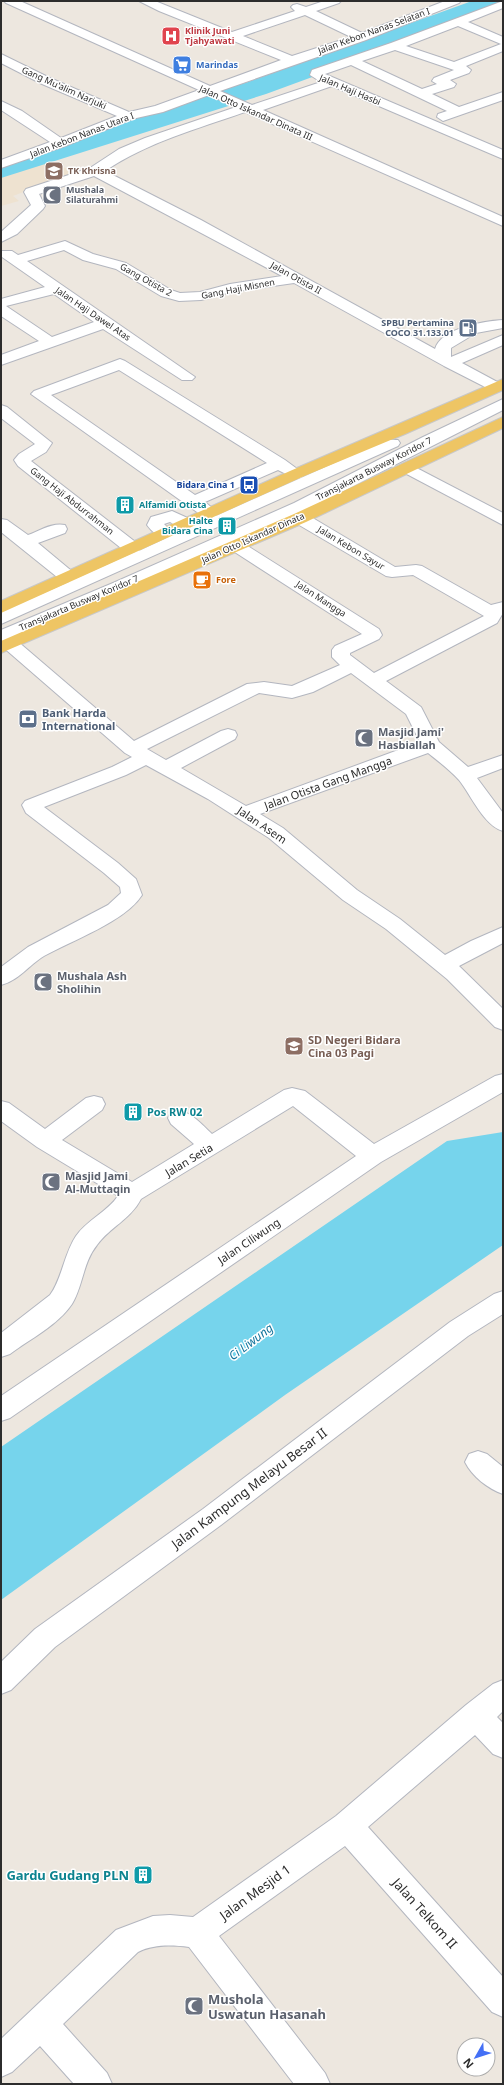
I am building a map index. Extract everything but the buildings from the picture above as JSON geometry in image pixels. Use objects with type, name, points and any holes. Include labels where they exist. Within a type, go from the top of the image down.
[{"type":"main road","points":[[186,524],[301,472],[501,387]]},
{"type":"main road","name":"Jalan Otto Iskandar Dinata","points":[[4,642],[300,518],[503,422]]},
{"type":"main road","points":[[1,608],[165,533]]},
{"type":"street","name":"Jalan Otto Iskandar Dinata III","points":[[10,1],[503,222]]},
{"type":"street","points":[[145,1],[194,23],[233,36],[292,60]]},
{"type":"street","points":[[285,1],[362,37]]},
{"type":"street","points":[[233,36],[335,1]]},
{"type":"street","name":"Jalan Kebon Nanas Selatan I","points":[[209,91],[292,60],[362,37],[455,1]]},
{"type":"street","name":"Jalan Haji Hasbi","points":[[503,4],[395,46],[316,73],[316,76],[503,155]]},
{"type":"street","points":[[459,22],[503,41]]},
{"type":"street","points":[[395,46],[465,70],[438,81],[450,84],[420,94]]},
{"type":"street","points":[[455,66],[503,47]]},
{"type":"street","name":"Gang Mu'alim Narjuki","points":[[1,58],[46,81],[128,116]]},
{"type":"street","points":[[352,61],[457,111]]},
{"type":"street","points":[[1,238],[12,232],[38,206],[31,192],[95,171],[124,152],[244,107],[332,82]]},
{"type":"street","name":"Jalan Kebon Nanas Utara I","points":[[2,163],[60,143],[128,116],[159,109],[209,91]]},
{"type":"street","points":[[430,123],[457,111],[503,96]]},
{"type":"street","points":[[1,105],[18,114],[60,143]]},
{"type":"street","name":"Jalan Otista II","points":[[95,171],[158,202],[446,361],[501,387]]},
{"type":"street","name":"Gang Otista 2","points":[[16,260],[64,245],[88,257],[116,264],[166,293],[180,297]]},
{"type":"street","name":"Jalan Haji Dawel Atas","points":[[1,250],[105,323],[187,377]]},
{"type":"street","name":"Gang Haji Misnen","points":[[180,297],[201,296],[230,288],[297,278]]},
{"type":"street","points":[[1,303],[56,289]]},
{"type":"street","points":[[1,309],[50,342]]},
{"type":"street","points":[[1,360],[105,323]]},
{"type":"street","points":[[503,324],[477,326],[455,336],[443,347],[446,361],[503,339]]},
{"type":"street","points":[[210,513],[40,394],[120,364],[279,463],[301,472]]},
{"type":"street","name":"Transjakarta Busway Koridor 7","points":[[1,618],[409,436],[501,387]]},
{"type":"street","name":"Transjakarta Busway Koridor 7","points":[[4,642],[119,587],[300,507],[429,440],[503,404]]},
{"type":"street","name":"Gang Haji Abdurrahman","points":[[1,410],[44,443],[42,448],[25,457],[22,460],[24,463],[132,548]]},
{"type":"street","points":[[229,423],[301,472]]},
{"type":"street","points":[[194,501],[279,463]]},
{"type":"street","points":[[407,468],[503,520]]},
{"type":"street","points":[[165,533],[155,525],[157,521],[172,516],[186,524]]},
{"type":"street","name":"Jalan Kebon Sayur","points":[[300,518],[392,572],[416,570],[448,587],[497,609]]},
{"type":"street","points":[[1,524],[26,542],[68,578]]},
{"type":"street","points":[[26,542],[59,528]]},
{"type":"street","name":"Jalan Mangga","points":[[236,545],[373,633],[373,635],[341,650],[341,657],[353,665]]},
{"type":"street","points":[[374,680],[492,619],[497,609]]},
{"type":"street","name":"Jalan Asem","points":[[4,642],[139,753],[249,816],[276,834],[350,895],[393,924],[443,966],[455,974],[503,1022]]},
{"type":"street","points":[[4,972],[34,952],[115,910],[132,895],[129,884],[111,868],[33,809],[32,805],[119,771],[139,753],[254,688],[268,688],[291,692],[322,680],[353,665],[414,711],[431,745],[465,775],[488,808],[503,825]]},
{"type":"street","points":[[166,768],[228,735]]},
{"type":"street","name":"Jalan Otista Gang Mangga","points":[[249,816],[251,811],[294,793],[368,769],[431,745]]},
{"type":"street","points":[[465,775],[503,761]]},
{"type":"street","points":[[443,966],[503,934]]},
{"type":"street","name":"Jalan Ciliwung","points":[[1,1410],[373,1156],[503,1082]]},
{"type":"street","name":"Jalan Setia","points":[[132,1194],[287,1099],[297,1097],[373,1156]]},
{"type":"street","points":[[45,1141],[94,1104]]},
{"type":"street","points":[[1,1109],[45,1141],[132,1194],[129,1203],[89,1237],[73,1264],[63,1298],[54,1308],[1,1347]]},
{"type":"street","points":[[179,1118],[211,1146]]},
{"type":"street","name":"Jalan Kampung Melayu Besar II","points":[[1,1681],[45,1638],[212,1517],[459,1329],[503,1301]]},
{"type":"street","points":[[478,1462],[503,1483]]},
{"type":"street","name":"Jalan Mesjid 1","points":[[197,1933],[347,1826],[503,1693]]},
{"type":"street","points":[[476,1715],[503,1744]]},
{"type":"street","name":"Jalan Telkom II","points":[[347,1826],[503,2001]]},
{"type":"street","points":[[1,2061],[40,2022],[127,1941],[143,1933],[178,1930],[197,1933],[314,2084]]},
{"type":"street","points":[[40,2022],[96,2084]]},
{"type":"shaded area","points":[[44,160],[76,172],[13,196],[19,201],[1,206],[1,173]]},
{"type":"water","name":"Ci Liwung","points":[[503,1132],[503,1245],[285,1395],[1,1600],[1,1447],[447,1141]]},
{"type":"waterway","points":[[1,169],[257,88],[495,1]]},
{"type":"place","name":"Klinik Juni Tjahyawati","points":[[171,36]]},
{"type":"place","name":"Marindas","points":[[182,65]]},
{"type":"place","name":"TK Khrisna","points":[[54,171]]},
{"type":"place","name":"Mushala Silaturahmi","points":[[52,195]]},
{"type":"place","name":"SPBU Pertamina COCO 31.133.01","points":[[468,328]]},
{"type":"place","name":"Bidara Cina 1","points":[[249,485]]},
{"type":"place","name":"Alfamidi Otista","points":[[125,505]]},
{"type":"place","name":"Halte Bidara Cina","points":[[227,526]]},
{"type":"place","name":"Fore","points":[[202,580]]},
{"type":"place","name":"Bank Harda International","points":[[28,719]]},
{"type":"place","name":"Masjid Jami' Hasbiallah","points":[[364,738]]},
{"type":"place","name":"Mushala Ash Sholihin","points":[[43,982]]},
{"type":"place","name":"SD Negeri Bidara Cina 03 Pagi","points":[[294,1046]]},
{"type":"place","name":"Pos RW 02","points":[[133,1112]]},
{"type":"place","name":"Masjid Jami Al-Muttaqin","points":[[51,1182]]},
{"type":"place","name":"Gardu Gudang PLN","points":[[143,1875]]},
{"type":"place","name":"Mushola Uswatun Hasanah","points":[[194,2006]]}]
